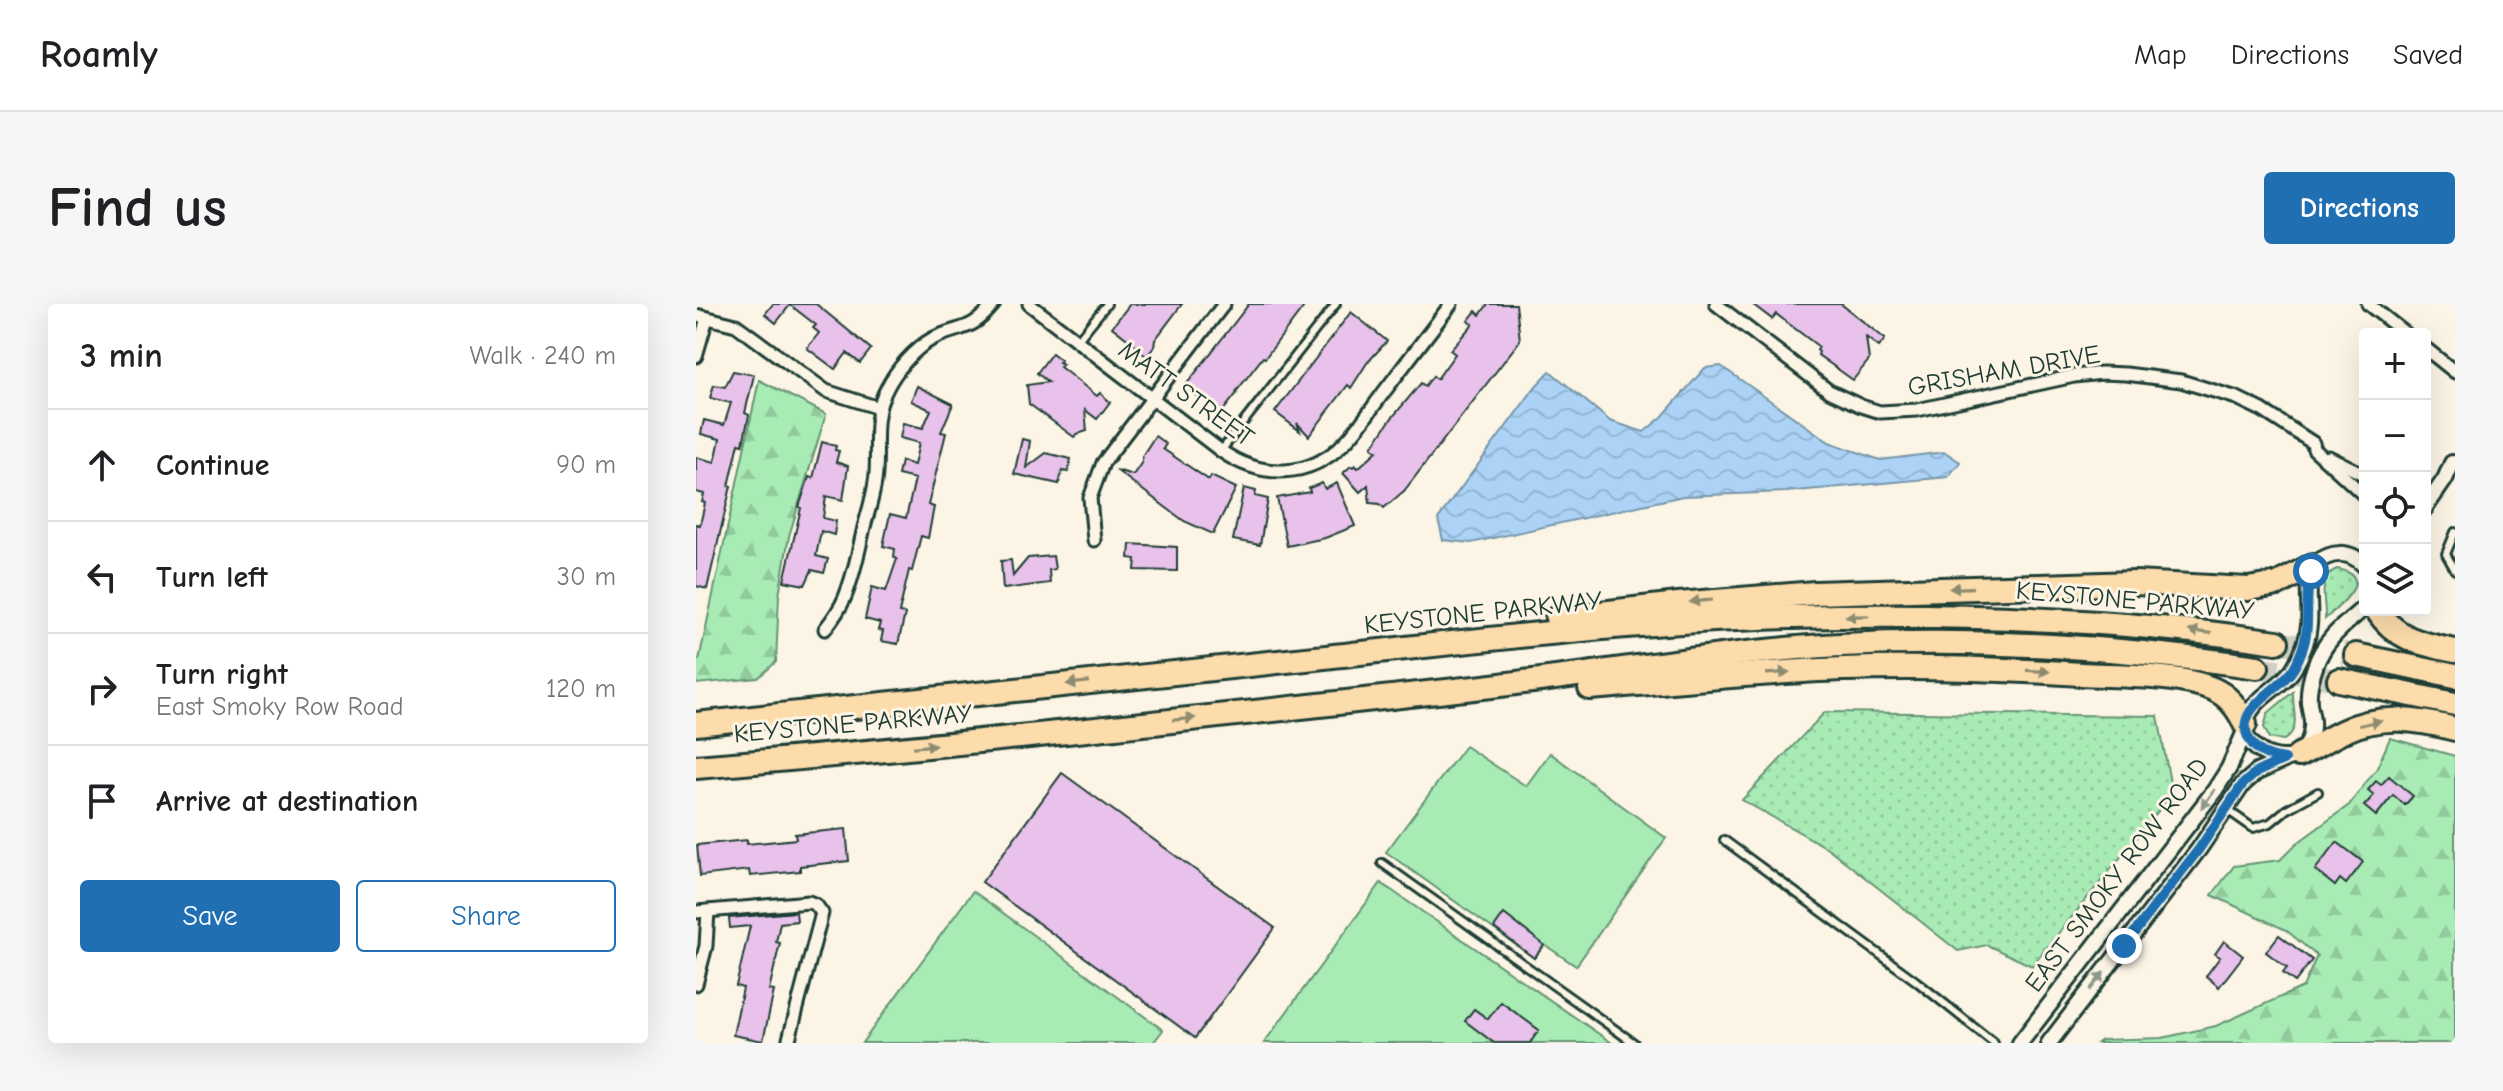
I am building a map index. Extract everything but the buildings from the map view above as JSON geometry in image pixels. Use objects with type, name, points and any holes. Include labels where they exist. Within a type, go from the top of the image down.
[{"type":"highway","points":[[1156,675],[1466,629],[1678,604],[1815,593],[2135,583],[2248,589],[2278,584],[2313,565]]},
{"type":"highway","points":[[2382,616],[2392,629],[2412,641],[2455,651]]},
{"type":"highway","points":[[2395,616],[2412,641]]},
{"type":"highway","name":"KEYSTONE PARKWAY","points":[[696,723],[1541,634],[1791,617],[2048,619],[2182,630],[2277,642]]},
{"type":"highway","name":"KEYSTONE PARKWAY","points":[[696,767],[1393,697],[1763,652],[1862,644],[2082,648],[2257,667]]},
{"type":"highway","points":[[2356,655],[2455,676]]},
{"type":"highway","points":[[1393,697],[1544,692],[1845,669],[1999,669],[2154,678],[2197,684],[2227,698],[2238,710],[2245,728]]},
{"type":"highway","points":[[2339,680],[2455,704]]},
{"type":"highway","points":[[2292,757],[2346,730],[2380,720],[2414,721],[2455,729]]},
{"type":"highway","points":[[696,780],[848,754]]},
{"type":"street","points":[[825,629],[845,596],[863,530],[876,473],[879,408],[886,389],[909,357],[933,339],[980,321],[994,304]]},
{"type":"street","name":"MATT STREET","points":[[1029,304],[1221,451],[1250,468],[1268,471],[1313,465],[1345,442],[1451,304]]},
{"type":"street","points":[[1094,540],[1090,498],[1110,452],[1224,304]]},
{"type":"street","name":"GRISHAM DRIVE","points":[[1716,304],[1829,391],[1880,412],[1917,410],[2074,376],[2102,373],[2153,376],[2237,398],[2286,425],[2313,443],[2314,449],[2359,490]]},
{"type":"street","points":[[2368,304],[2398,328]]},
{"type":"street","points":[[696,356],[702,317],[736,325],[826,391],[879,408]]},
{"type":"street","points":[[2431,353],[2455,372]]},
{"type":"street","name":"GRISHAM DRIVE","points":[[2314,449],[2359,472]]},
{"type":"street","points":[[2431,482],[2453,461]]},
{"type":"street","points":[[2431,499],[2453,461]]},
{"type":"street","points":[[2313,565],[2329,555],[2359,549]]},
{"type":"street","points":[[2346,553],[2359,560]]},
{"type":"street","name":"EAST SMOKY ROW ROAD","points":[[2020,1043],[2207,801],[2229,768],[2255,705],[2285,679],[2299,658],[2309,624],[2308,584],[2313,565]]},
{"type":"street","points":[[2245,728],[2251,742],[2261,752],[2292,757],[2306,747],[2312,729],[2309,692],[2317,660],[2332,635],[2359,612]]},
{"type":"street","name":"EAST SMOKY ROW ROAD","points":[[2049,1043],[2250,777],[2292,757]]},
{"type":"street","points":[[696,984],[706,946],[702,912],[809,902],[816,905],[822,913],[788,1043]]},
{"type":"lane","points":[[1077,341],[1107,304]]},
{"type":"lane","points":[[1221,451],[1336,304]]},
{"type":"lane","points":[[2455,532],[2446,554],[2455,570]]},
{"type":"lane","points":[[2226,809],[2253,828],[2270,823],[2287,809],[2318,792]]},
{"type":"lane","points":[[1724,840],[1916,981],[1994,1043]]},
{"type":"lane","points":[[1382,863],[1634,1043]]},
{"type":"green space","points":[[759,380],[826,414],[789,536],[779,595],[776,662],[758,678],[696,684],[696,660],[699,660]]},
{"type":"green space","points":[[2337,569],[2349,573],[2355,585],[2345,600],[2325,619],[2324,583],[2330,573]]},
{"type":"green space","points":[[2293,692],[2293,731],[2284,740],[2269,738],[2264,727],[2268,713]]},
{"type":"green space","points":[[1825,712],[2158,716],[2172,794],[2032,966],[1987,945],[1958,951],[1829,849],[1742,800]]},
{"type":"green space","points":[[2390,738],[2455,756],[2455,1043],[2097,1043],[2101,1040],[2162,1038],[2216,1026],[2303,987],[2317,956],[2286,930],[2212,895],[2234,866],[2280,860],[2296,844],[2349,805],[2377,768]]},
{"type":"green space","points":[[1465,746],[1526,786],[1550,753],[1666,838],[1576,966],[1545,945],[1534,958],[1386,852]]},
{"type":"green space","points":[[1381,883],[1612,1043],[1264,1043]]},
{"type":"green space","points":[[973,891],[1163,1030],[1153,1043],[862,1043]]},
{"type":"water","points":[[1721,366],[1829,442],[1880,460],[1945,452],[1960,462],[1948,477],[1786,492],[1683,496],[1471,543],[1443,540],[1438,519],[1550,371],[1610,421],[1644,432],[1662,417],[1705,368]]},
{"type":"tunnel","points":[[2277,642],[2356,655]]},
{"type":"tunnel","points":[[2257,667],[2339,680]]},
{"type":"route","points":[[2124,946],[2199,849],[2243,784],[2257,772],[2285,759],[2265,754],[2256,748],[2245,731],[2245,724],[2255,705],[2295,668],[2309,624],[2308,584],[2311,571]]}]
